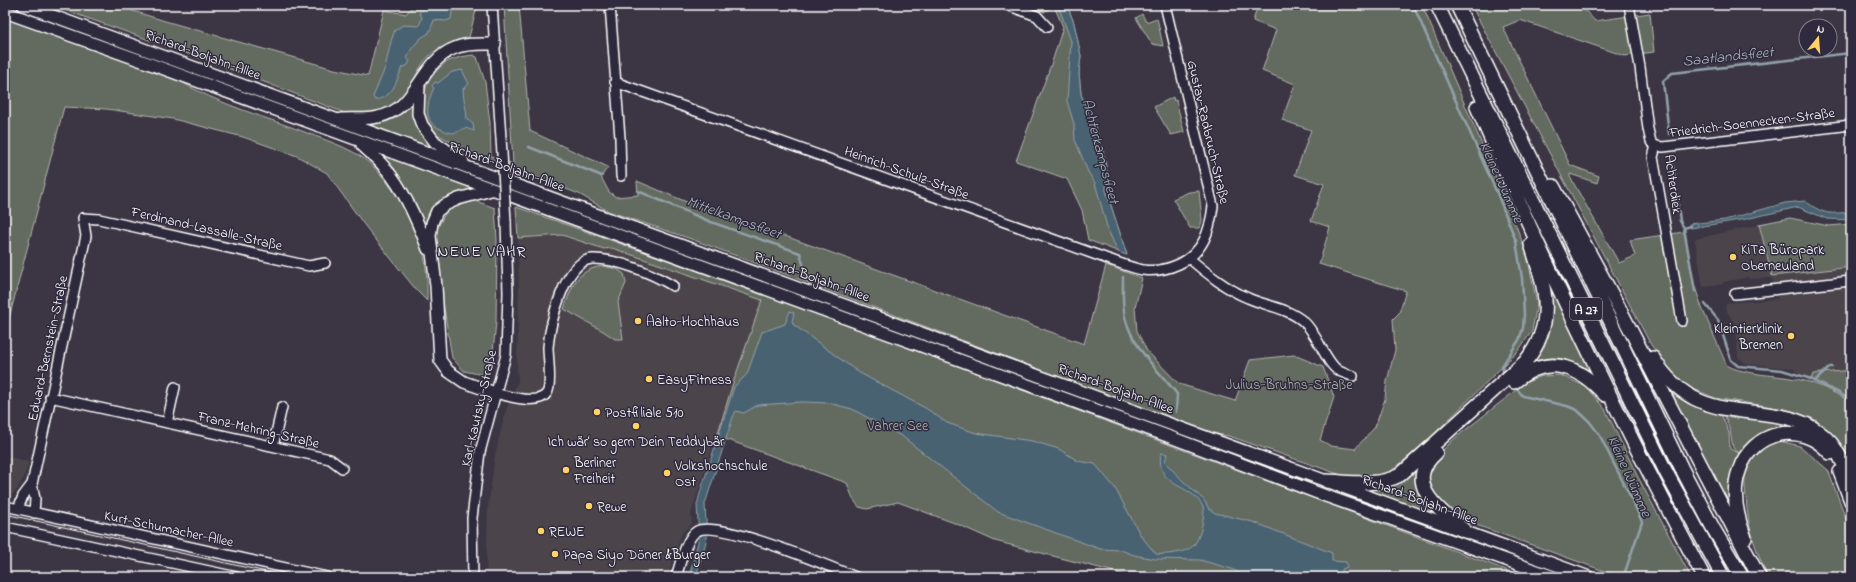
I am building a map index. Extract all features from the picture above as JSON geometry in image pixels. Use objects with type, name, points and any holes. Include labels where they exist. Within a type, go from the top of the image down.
[{"type":"highway","name":"A 27","points":[[1436,5],[1667,474],[1723,577]]},
{"type":"highway","name":"A 27","points":[[1457,5],[1516,122],[1545,189],[1680,464],[1713,528],[1742,577]]},
{"type":"highway","points":[[1453,39],[1471,91],[1515,195],[1616,408],[1661,498],[1704,577]]},
{"type":"highway","points":[[1516,122],[1538,158],[1617,304],[1758,576]]},
{"type":"highway","points":[[1327,481],[1373,483],[1385,481],[1400,475],[1519,368],[1531,355],[1539,340],[1544,324],[1545,296],[1539,268],[1515,195]]},
{"type":"highway","points":[[1617,304],[1661,372],[1683,392],[1710,405],[1784,416],[1809,425],[1824,436],[1836,450],[1851,481]]},
{"type":"highway","points":[[1465,531],[1426,495],[1422,477],[1425,466],[1432,456],[1520,376],[1542,367],[1557,366],[1573,369],[1594,383],[1616,408]]},
{"type":"highway","points":[[1758,576],[1742,530],[1735,497],[1736,480],[1741,465],[1749,452],[1759,441],[1772,436],[1786,434],[1800,435],[1815,441],[1828,451],[1837,464],[1851,501]]},
{"type":"main road","name":"Richard-Boljahn-Allee","points":[[23,5],[1589,577]]},
{"type":"main road","name":"Richard-Boljahn-Allee","points":[[5,12],[1172,438],[1323,496],[1554,577]]},
{"type":"main road","points":[[334,119],[366,118],[387,114],[398,109],[419,84],[426,71],[435,60],[456,47],[495,44]]},
{"type":"main road","points":[[419,84],[418,114],[422,125],[435,142],[448,150],[469,168]]},
{"type":"main road","points":[[357,141],[379,161],[395,181],[425,240],[432,261]]},
{"type":"main road","points":[[491,190],[458,199],[445,205],[437,211],[432,223],[430,236],[436,286],[440,360],[448,371],[464,382],[495,392]]},
{"type":"street","name":"Karl-Kautsky-Straße","points":[[473,577],[472,518],[474,488],[482,442],[506,354],[508,293],[506,222],[492,5]]},
{"type":"street","points":[[610,5],[620,138],[621,176]]},
{"type":"street","points":[[1007,5],[1037,16],[1048,27]]},
{"type":"street","name":"Gustav-Radbruch-Straße","points":[[1165,5],[1213,206],[1208,234],[1202,246],[1190,259]]},
{"type":"street","name":"Achterdiek","points":[[1629,5],[1640,67],[1648,129],[1652,142],[1656,146],[1654,157],[1682,321]]},
{"type":"street","name":"Heinrich-Schulz-Straße","points":[[615,82],[1143,270],[1170,268],[1190,259]]},
{"type":"street","name":"Friedrich-Soennecken-Straße","points":[[1656,146],[1663,147],[1851,125]]},
{"type":"street","name":"Ferdinand-Lassalle-Straße","points":[[83,218],[99,219],[309,266],[325,263]]},
{"type":"street","name":"Eduard-Bernstein-Straße","points":[[34,513],[35,499],[32,484],[86,236],[83,218]]},
{"type":"street","points":[[495,392],[514,398],[532,400],[542,398],[547,393],[549,387],[548,349],[551,327],[557,303],[567,280],[579,265],[591,259],[617,263],[658,277],[673,286]]},
{"type":"street","points":[[1190,259],[1226,287],[1248,298],[1293,314],[1313,331],[1322,350],[1337,371],[1353,376]]},
{"type":"street","points":[[1735,294],[1851,281]]},
{"type":"street","points":[[168,423],[175,387]]},
{"type":"street","name":"Franz-Mehring-Straße","points":[[50,397],[330,459],[342,468]]},
{"type":"street","points":[[273,446],[282,407]]},
{"type":"street","name":"Eduard-Bernstein-Straße","points":[[18,509],[23,496],[32,484]]},
{"type":"street","name":"Kurt-Schumacher-Allee","points":[[5,506],[327,577]]},
{"type":"street","points":[[5,527],[237,577]]},
{"type":"street","points":[[676,577],[691,536],[697,531],[707,528],[734,532],[856,577]]},
{"type":"shaded area","points":[[385,5],[414,5],[406,14],[384,10]]},
{"type":"shaded area","points":[[1790,218],[1829,226],[1851,224],[1851,370],[1813,374],[1811,380],[1851,399],[1851,402],[1810,382],[1792,368],[1747,364],[1738,357],[1736,326],[1725,308],[1727,303],[1778,299],[1772,278],[1749,279],[1749,277],[1723,282],[1723,284],[1703,287],[1695,239]]},
{"type":"shaded area","points":[[562,235],[604,249],[612,248],[763,300],[732,386],[691,513],[692,524],[681,536],[667,577],[486,577],[488,508],[495,456],[505,413],[518,381],[518,238]]},
{"type":"shaded area","points":[[5,456],[29,462],[24,477],[17,490],[12,494],[5,492]]},
{"type":"green space","points":[[50,5],[114,5],[334,69],[368,76],[384,10],[406,14],[414,5],[476,5],[476,11],[469,37],[442,47],[432,53],[421,65],[406,94],[400,101],[386,110],[362,115],[345,113],[217,64]]},
{"type":"green space","name":"Julius-Bruhns-Straße","points":[[504,5],[519,5],[530,131],[608,167],[601,177],[609,192],[616,197],[638,195],[637,181],[727,219],[785,236],[1084,344],[1106,265],[1142,278],[1135,308],[1137,331],[1147,351],[1179,384],[1235,401],[1250,360],[1294,355],[1323,367],[1334,397],[1320,440],[1331,446],[1355,449],[1375,427],[1385,399],[1387,381],[1395,350],[1393,319],[1399,313],[1406,291],[1319,264],[1330,227],[1311,221],[1324,184],[1295,175],[1311,130],[1282,120],[1295,84],[1262,71],[1276,30],[1253,21],[1258,5],[1422,5],[1511,212],[1527,255],[1537,304],[1532,331],[1518,351],[1424,444],[1383,478],[1363,479],[1341,475],[1229,436],[1210,433],[694,240],[608,211],[579,194],[464,149],[428,129],[422,107],[428,82],[436,71],[446,62],[460,57],[473,55],[477,57],[485,82],[490,123],[491,156],[513,164]]},
{"type":"green space","points":[[1026,5],[1067,5],[1074,23],[1081,56],[1079,73],[1081,94],[1093,121],[1103,151],[1107,172],[1106,190],[1127,255],[1088,240],[1082,210],[1067,179],[1016,161],[1063,27],[1054,6],[1044,12]]},
{"type":"green space","points":[[1471,5],[1580,5],[1595,21],[1650,13],[1654,52],[1625,56],[1520,20],[1503,27],[1570,165],[1599,176],[1597,183],[1570,174],[1570,177],[1619,263],[1635,256],[1630,240],[1684,232],[1693,281],[1702,308],[1727,366],[1737,370],[1757,374],[1799,379],[1825,388],[1851,402],[1851,473],[1835,441],[1816,420],[1785,409],[1715,398],[1689,387],[1671,372],[1651,345]]},
{"type":"green space","points":[[1142,14],[1146,22],[1157,18],[1163,46],[1152,44],[1136,18]]},
{"type":"green space","points":[[5,18],[178,80],[226,104],[333,143],[350,150],[362,158],[369,163],[387,182],[402,203],[415,226],[423,250],[425,262],[427,301],[417,291],[365,226],[327,173],[297,156],[243,137],[173,119],[107,109],[64,107],[5,334]]},
{"type":"green space","points":[[415,92],[416,100],[437,150],[436,151],[362,124],[368,122]]},
{"type":"green space","points":[[1173,97],[1174,101],[1176,100],[1184,132],[1171,135],[1154,107]]},
{"type":"green space","points":[[385,156],[474,188],[456,196],[427,229],[407,196],[394,168],[384,158]]},
{"type":"green space","points":[[1199,191],[1202,220],[1200,228],[1190,228],[1173,199],[1189,192]]},
{"type":"green space","points":[[473,200],[495,208],[497,240],[496,322],[492,361],[488,372],[483,375],[464,371],[452,358],[436,258],[436,231],[448,208]]},
{"type":"green space","name":"Vahrer See","points":[[516,207],[764,294],[1525,577],[1129,577],[995,541],[957,524],[898,502],[867,509],[859,507],[853,499],[847,483],[717,436],[732,386],[762,300],[612,248],[604,249],[562,235],[518,238]]},
{"type":"green space","points":[[1790,218],[1829,226],[1851,224],[1851,267],[1772,276],[1759,224]]},
{"type":"green space","points":[[603,266],[617,269],[624,274],[626,283],[618,302],[623,339],[615,339],[564,309],[576,280],[587,271]]},
{"type":"green space","points":[[1547,276],[1562,313],[1596,377],[1526,365],[1542,341]]},
{"type":"green space","points":[[1851,370],[1851,399],[1811,380],[1813,374]]},
{"type":"green space","points":[[1560,375],[1585,386],[1605,409],[1637,475],[1691,577],[1621,577],[1476,525],[1457,516],[1429,496],[1429,464],[1454,439],[1525,383],[1542,376]]},
{"type":"green space","points":[[1666,390],[1689,404],[1722,416],[1729,433],[1730,449],[1739,453],[1733,448],[1730,430],[1725,417],[1767,418],[1811,432],[1757,438],[1740,453],[1729,480],[1729,509],[1721,488]]},
{"type":"green space","points":[[1780,441],[1800,446],[1828,470],[1851,532],[1851,577],[1768,577],[1759,557],[1750,529],[1745,476],[1748,464],[1757,452],[1770,444]]},
{"type":"green space","points":[[1421,462],[1417,481],[1418,489],[1426,502],[1447,519],[1358,487]]},
{"type":"water","points":[[428,5],[453,5],[451,19],[446,21],[434,20],[429,33],[421,38],[412,48],[407,58],[410,61],[407,66],[402,67],[393,88],[386,96],[375,100],[373,97],[385,68],[395,30],[403,25],[419,26],[422,17],[419,13]]},
{"type":"water","points":[[1058,5],[1067,5],[1074,23],[1081,56],[1079,73],[1081,94],[1093,121],[1103,151],[1107,172],[1106,190],[1127,255],[1118,252],[1108,230],[1095,183],[1088,172],[1075,140],[1074,124],[1067,101],[1071,41]]},
{"type":"water","points":[[462,70],[469,84],[463,89],[467,119],[473,124],[474,131],[464,128],[450,133],[435,126],[431,122],[428,112],[429,99],[434,88],[432,86],[435,82],[438,83],[452,72]]},
{"type":"water","points":[[1805,201],[1817,209],[1826,212],[1851,212],[1851,220],[1827,219],[1798,207],[1746,219],[1691,228],[1689,226],[1689,224],[1725,220],[1785,203]]},
{"type":"water","name":"Vahrer See","points":[[790,311],[794,313],[792,321],[794,325],[858,372],[927,409],[947,423],[976,433],[1032,441],[1059,449],[1078,461],[1095,464],[1115,488],[1141,536],[1156,554],[1171,554],[1182,552],[1191,548],[1197,541],[1200,533],[1204,513],[1204,509],[1198,499],[1168,479],[1163,473],[1161,453],[1167,454],[1165,462],[1204,500],[1209,509],[1215,513],[1253,522],[1332,553],[1332,561],[1346,562],[1347,567],[1342,569],[1342,576],[1345,577],[1246,577],[1232,569],[1200,560],[1155,559],[1134,555],[1121,550],[1100,549],[998,512],[903,437],[852,409],[829,403],[802,402],[758,405],[744,413],[736,411],[705,504],[707,538],[696,577],[689,577],[699,538],[697,505],[734,387],[747,374],[762,332],[785,324]]},
{"type":"waterway","name":"Kleine Wümme","points":[[1413,5],[1497,193],[1516,241],[1522,278],[1524,314],[1523,328],[1519,340],[1502,366],[1503,372]]},
{"type":"waterway","name":"Saatlandsfleet","points":[[1669,134],[1663,81],[1672,73],[1851,53]]},
{"type":"waterway","name":"Mittelkampsfleet","points":[[529,147],[602,176]]},
{"type":"waterway","name":"Saatlandsfleet","points":[[1672,159],[1680,221],[1684,228],[1695,291]]},
{"type":"waterway","name":"Mittelkampsfleet","points":[[638,191],[711,222],[800,253],[804,268],[802,276]]},
{"type":"waterway","name":"Saatlandsfleet","points":[[1684,228],[1691,226]]},
{"type":"waterway","name":"Achterkampsfleet","points":[[1123,277],[1123,307],[1129,328],[1147,358],[1177,394],[1176,412]]},
{"type":"waterway","name":"Saatlandsfleet","points":[[1705,304],[1718,320],[1731,360],[1738,366],[1782,370],[1808,378],[1839,393],[1851,401]]},
{"type":"waterway","points":[[1815,381],[1830,367],[1832,367]]},
{"type":"waterway","name":"Kleine Wümme","points":[[1517,389],[1523,396],[1567,406],[1577,410],[1589,421],[1599,434],[1642,522],[1624,575]]},
{"type":"tram line","points":[[5,514],[289,577]]},
{"type":"place","name":"KiTa Büropark Oberneuland","points":[[1733,257]]},
{"type":"place","name":"Aalto-Hochhaus","points":[[638,321]]},
{"type":"place","name":"Kleintierklinik Bremen","points":[[1791,336]]},
{"type":"place","name":"EasyFitness","points":[[649,379]]},
{"type":"place","name":"Postfiliale 510","points":[[597,412]]},
{"type":"place","name":"Ich wär‘ so gern Dein Teddybär","points":[[636,426]]},
{"type":"place","name":"Berliner Freiheit","points":[[566,470]]},
{"type":"place","name":"Volkshochschule Ost","points":[[667,473]]},
{"type":"place","name":"Rewe","points":[[589,506]]},
{"type":"place","name":"REWE","points":[[541,531]]},
{"type":"place","name":"Papa Siyo Döner &Burger","points":[[555,554]]},
{"type":"district","name":"NEUE VAHR","points":[[482,250]]}]
